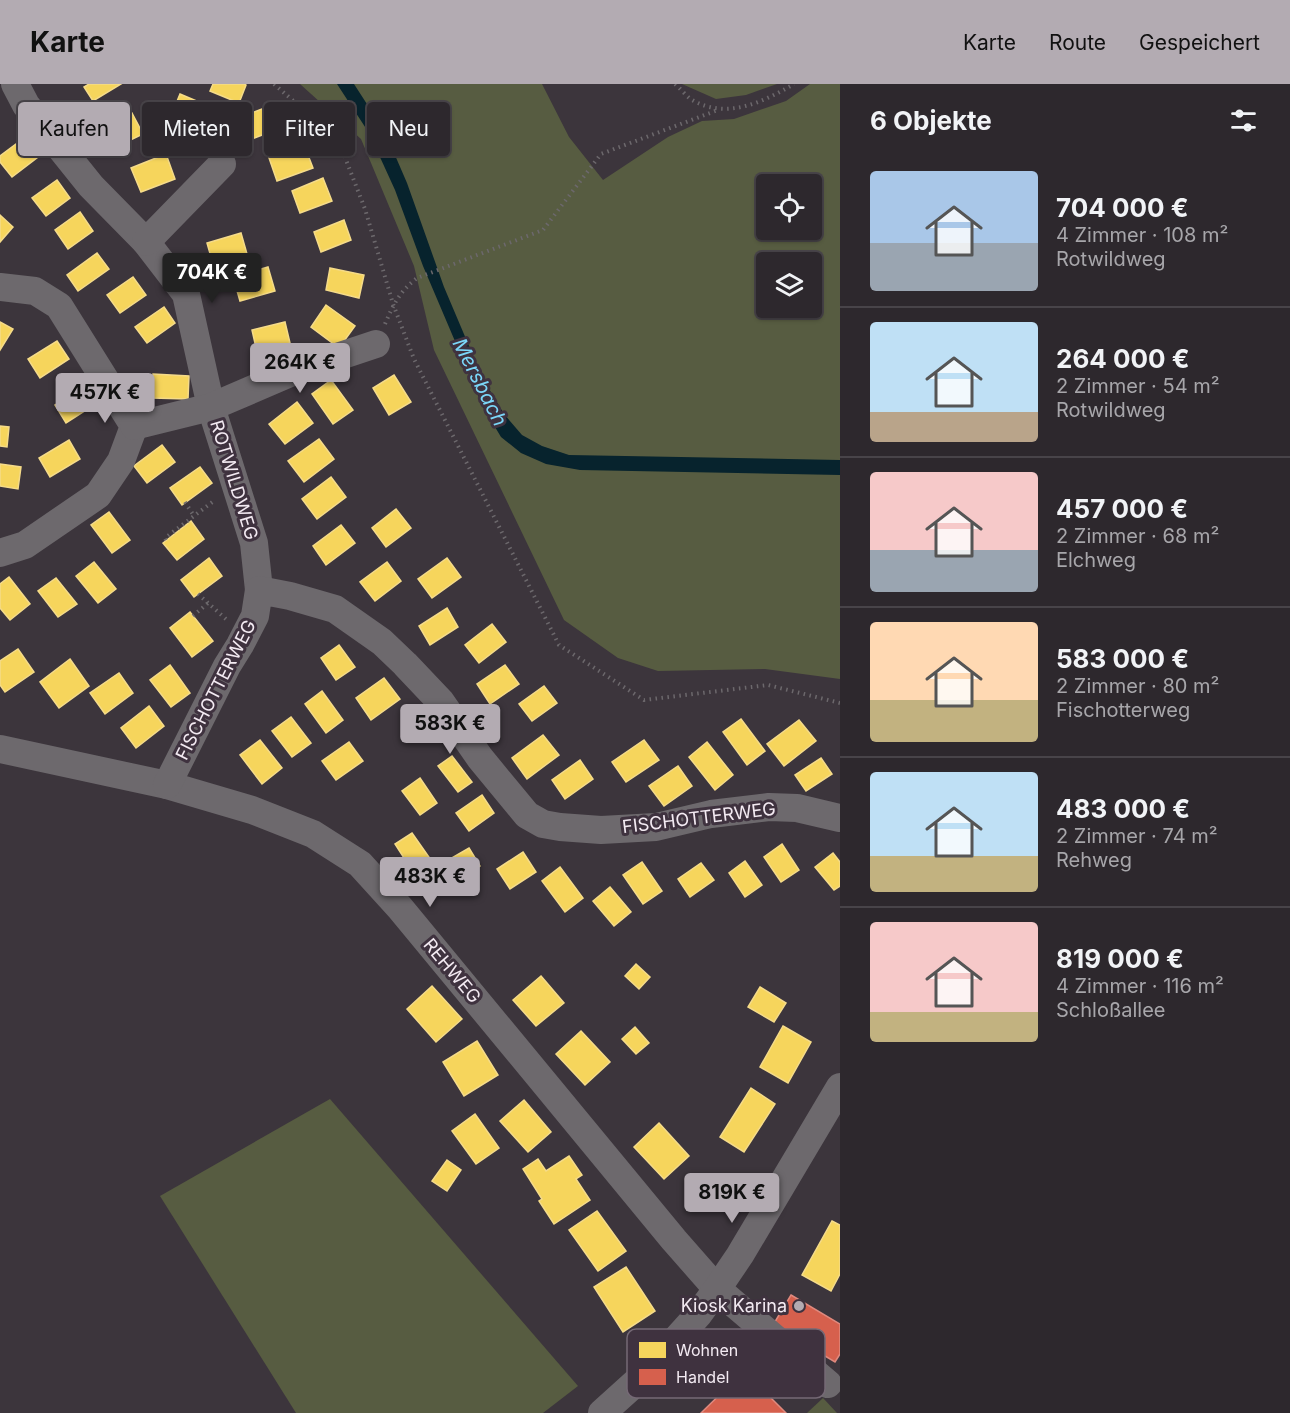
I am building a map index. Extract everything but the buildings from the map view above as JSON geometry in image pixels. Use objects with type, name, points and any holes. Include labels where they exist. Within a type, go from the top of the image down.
[{"type":"street","name":"ROTWILDWEG","points":[[15,84],[26,105],[91,186],[146,242],[186,294],[211,406],[254,543],[259,590]]},
{"type":"street","points":[[146,242],[222,164]]},
{"type":"street","points":[[0,287],[35,291],[59,306],[134,426]]},
{"type":"street","name":"ROTWILDWEG","points":[[211,406],[295,371],[376,344]]},
{"type":"street","points":[[134,426],[211,406]]},
{"type":"street","points":[[0,554],[25,545],[98,495],[121,461],[134,426]]},
{"type":"street","name":"FISCHOTTERWEG","points":[[167,785],[255,616],[259,590],[335,609],[382,642],[441,702],[480,758],[527,815],[543,824],[601,830],[656,827],[711,814],[769,807],[796,808],[840,818]]},
{"type":"street","name":"REHWEG","points":[[0,749],[167,785],[252,810],[313,834],[360,864],[400,908],[674,1240],[717,1289],[764,1329]]},
{"type":"street","points":[[685,1329],[740,1256],[840,1087]]},
{"type":"street","points":[[602,1413],[627,1390]]},
{"type":"path","points":[[274,84],[322,126],[341,147],[365,209],[393,304],[414,359],[559,645],[644,700],[768,685],[840,703]]},
{"type":"path","points":[[675,84],[691,99],[718,110]]},
{"type":"path","points":[[376,344],[393,304],[403,289],[417,278],[543,230],[601,154],[718,110],[745,106],[771,97],[794,84]]},
{"type":"path","points":[[166,540],[165,538],[236,484]]},
{"type":"path","points":[[185,502],[194,516]]},
{"type":"path","points":[[198,594],[245,636]]},
{"type":"path","points":[[193,616],[208,603]]},
{"type":"green space","points":[[300,84],[542,84],[569,137],[603,180],[668,137],[702,121],[734,119],[786,101],[810,84],[840,84],[840,679],[765,669],[658,671],[618,658],[564,620],[434,350],[414,266],[368,156],[450,156],[450,102],[367,102],[367,153],[361,139],[355,134],[355,102],[320,102]]},
{"type":"green space","points":[[682,84],[777,84],[746,95],[716,99]]},
{"type":"green space","points":[[330,1099],[578,1386],[543,1413],[296,1413],[160,1196]]},
{"type":"green space","points":[[823,1398],[837,1413],[807,1413]]},
{"type":"water","points":[[337,84],[354,84],[367,104],[367,130],[355,112],[355,102],[349,102]]},
{"type":"water","name":"Mersbach","points":[[379,156],[395,156],[444,287],[483,379],[504,414],[522,435],[542,446],[569,455],[840,460],[840,475],[580,470],[546,464],[521,453],[501,437],[483,407],[423,266],[395,190]]},
{"type":"place","name":"Kiosk Karina","points":[[799,1306]]}]
